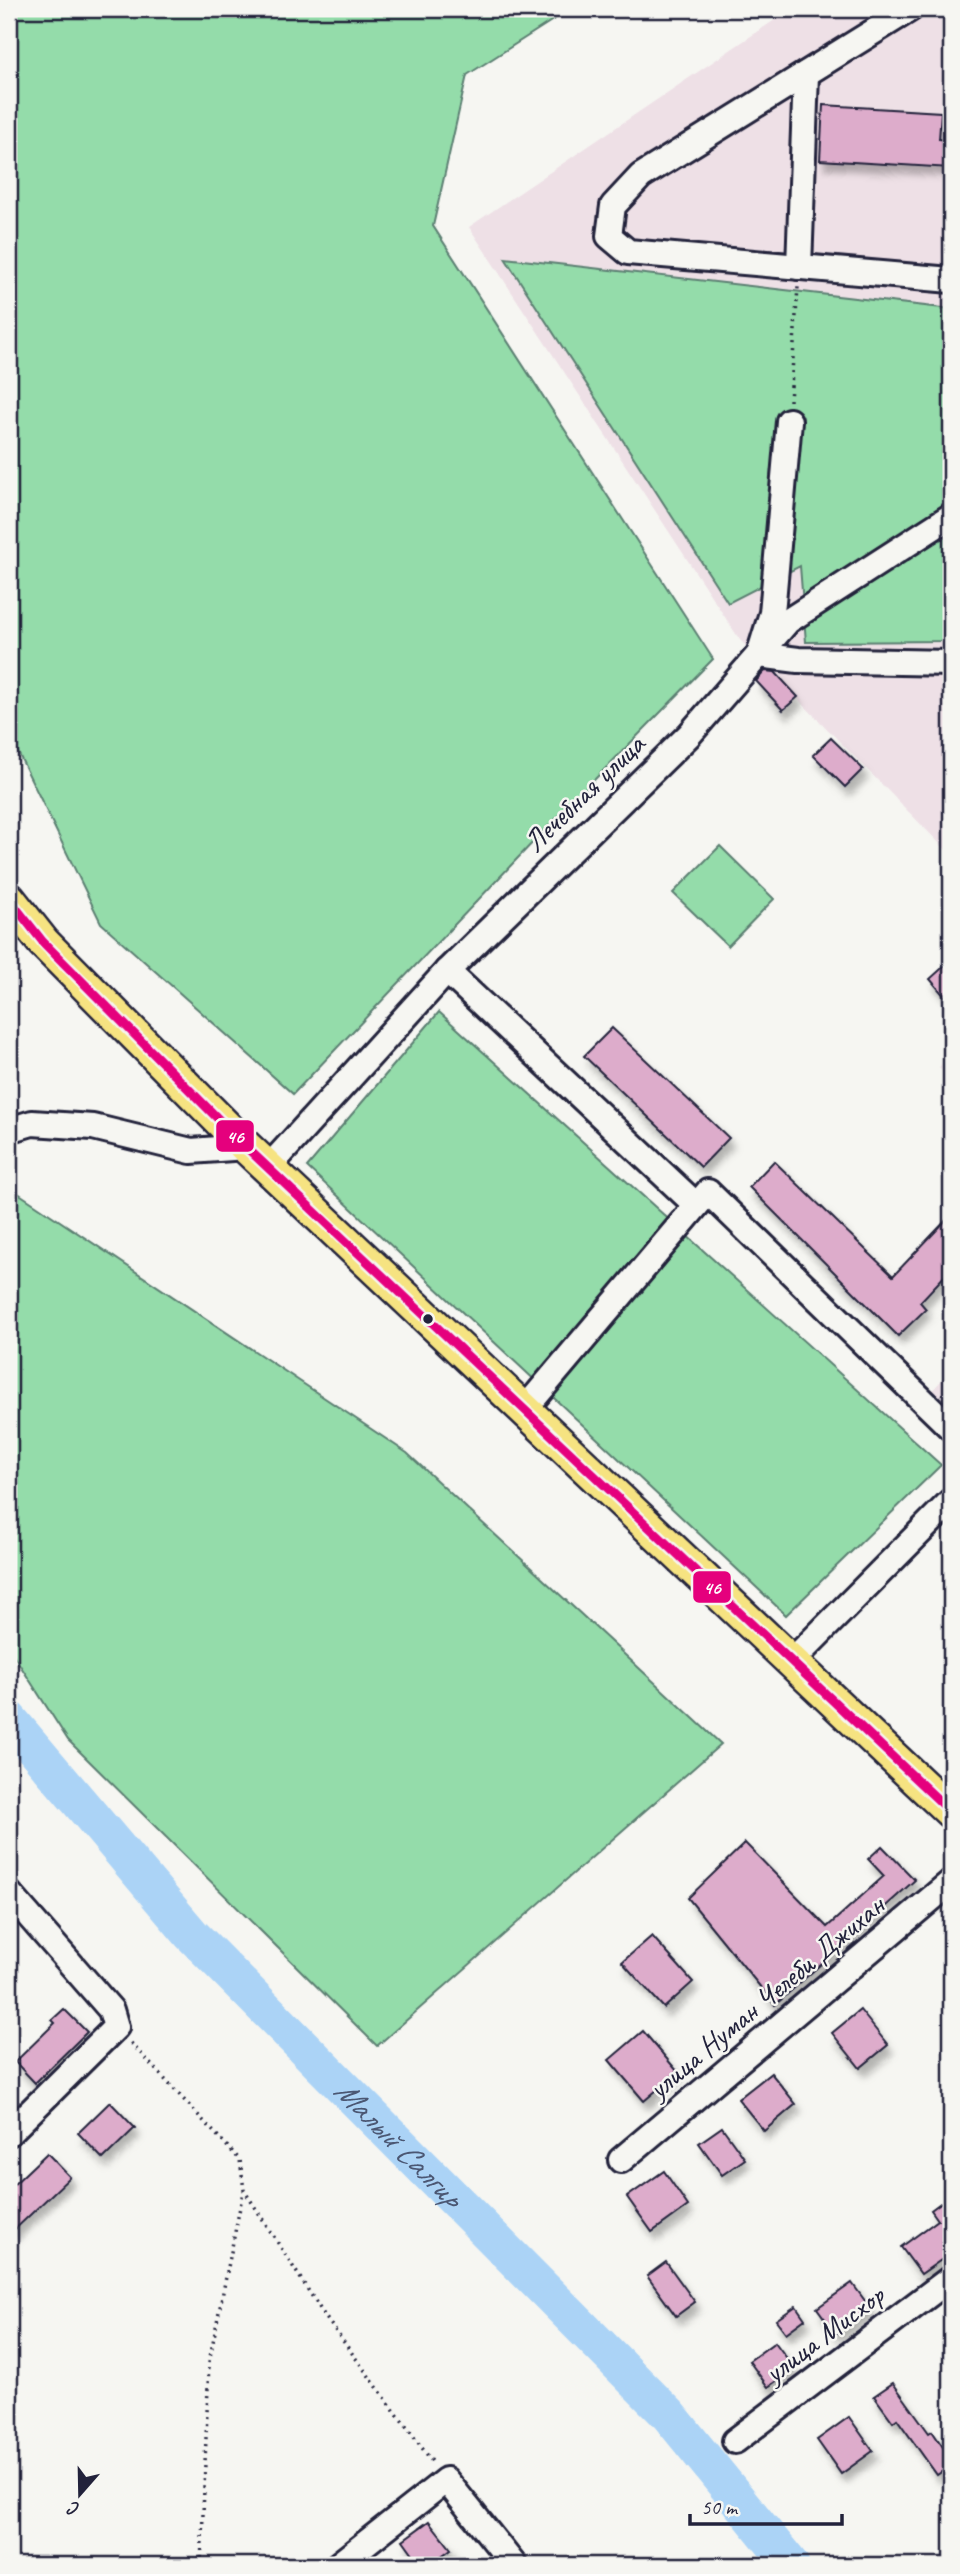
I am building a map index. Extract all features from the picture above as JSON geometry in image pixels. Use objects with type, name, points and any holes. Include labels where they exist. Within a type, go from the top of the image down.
[{"type":"main road","points":[[9,898],[43,942],[246,1147],[951,1812]]},
{"type":"street","points":[[910,9],[641,176],[613,206],[609,236],[628,252],[951,280]]},
{"type":"street","points":[[799,267],[806,74]]},
{"type":"street","points":[[789,421],[772,613],[759,655],[798,660],[951,663]]},
{"type":"street","name":"Лечебная улица","points":[[268,1168],[447,971],[689,735],[789,621],[951,516]]},
{"type":"street","points":[[447,971],[702,1198],[951,1429]]},
{"type":"street","points":[[9,1130],[32,1123],[93,1127],[191,1151],[246,1147]]},
{"type":"street","points":[[524,1409],[702,1198]]},
{"type":"street","points":[[791,1662],[951,1501]]},
{"type":"street","name":"улица Нуман Челеби Джихан","points":[[621,2161],[951,1882]]},
{"type":"street","points":[[9,1893],[111,2010],[116,2027],[9,2133]]},
{"type":"street","name":"улица Мисхор","points":[[735,2441],[951,2278]]},
{"type":"street","points":[[338,2565],[446,2480],[514,2565]]},
{"type":"path","points":[[789,421],[799,267]]},
{"type":"path","points":[[116,2027],[240,2160],[244,2190],[209,2362],[201,2565]]},
{"type":"path","points":[[244,2190],[326,2318],[446,2480]]},
{"type":"shaded area","points":[[791,9],[951,9],[951,855],[740,640],[469,227]]},
{"type":"shaded area","points":[[951,1047],[951,1080],[939,1068]]},
{"type":"shaded area","points":[[951,1370],[951,1416],[929,1394]]},
{"type":"green space","points":[[9,9],[570,9],[467,75],[433,226],[713,659],[537,838],[293,1094],[101,923],[9,734]]},
{"type":"green space","points":[[505,258],[951,309],[951,641],[806,642],[800,566],[728,603]]},
{"type":"green space","points":[[720,846],[774,899],[728,946],[673,893]]},
{"type":"green space","points":[[439,1012],[941,1465],[786,1615],[307,1167]]},
{"type":"green space","points":[[9,1187],[407,1453],[721,1744],[377,2046],[68,1740],[9,1648]]},
{"type":"building","points":[[823,105],[941,112],[939,139],[951,140],[951,168],[820,160]]},
{"type":"building","points":[[765,671],[775,672],[798,697],[783,710],[756,681]]},
{"type":"building","points":[[831,738],[863,769],[845,787],[813,755]]},
{"type":"building","points":[[951,960],[951,1004],[930,979]]},
{"type":"building","points":[[612,1028],[729,1138],[701,1167],[584,1056]]},
{"type":"building","points":[[774,1161],[893,1276],[951,1215],[951,1269],[920,1302],[926,1309],[898,1336],[749,1187]]},
{"type":"building","points":[[745,1843],[827,1927],[884,1876],[868,1859],[882,1846],[915,1880],[775,2005],[688,1898]]},
{"type":"building","points":[[652,1936],[693,1982],[664,2008],[622,1962]]},
{"type":"building","points":[[64,2009],[87,2032],[35,2083],[15,2062],[55,2023],[52,2020]]},
{"type":"building","points":[[860,2010],[888,2045],[860,2068],[832,2033]]},
{"type":"building","points":[[643,2031],[678,2072],[644,2101],[609,2060]]},
{"type":"building","points":[[771,2073],[796,2104],[764,2131],[738,2099]]},
{"type":"building","points":[[110,2102],[135,2128],[103,2159],[78,2133]]},
{"type":"building","points":[[722,2127],[745,2159],[722,2175],[699,2143]]},
{"type":"building","points":[[47,2153],[70,2177],[9,2235],[9,2189]]},
{"type":"building","points":[[664,2171],[688,2206],[652,2232],[627,2197]]},
{"type":"building","points":[[951,2195],[951,2253],[921,2274],[901,2247],[938,2220],[931,2210]]},
{"type":"building","points":[[666,2262],[695,2302],[676,2316],[647,2276]]},
{"type":"building","points":[[852,2283],[871,2309],[836,2334],[817,2308]]},
{"type":"building","points":[[796,2306],[805,2319],[786,2333],[776,2320]]},
{"type":"building","points":[[775,2342],[794,2368],[768,2387],[749,2361]]},
{"type":"building","points":[[893,2383],[951,2459],[951,2465],[937,2475],[897,2419],[893,2422],[874,2396]]},
{"type":"building","points":[[849,2417],[873,2451],[841,2474],[817,2440]]},
{"type":"building","points":[[429,2521],[451,2549],[429,2565],[421,2565],[403,2540]]},
{"type":"waterway","name":"Малый Салгир","points":[[9,1719],[191,1934],[669,2415],[791,2565]]},
{"type":"transit line","name":"46","points":[[9,899],[43,942],[246,1147],[951,1812]]}]
